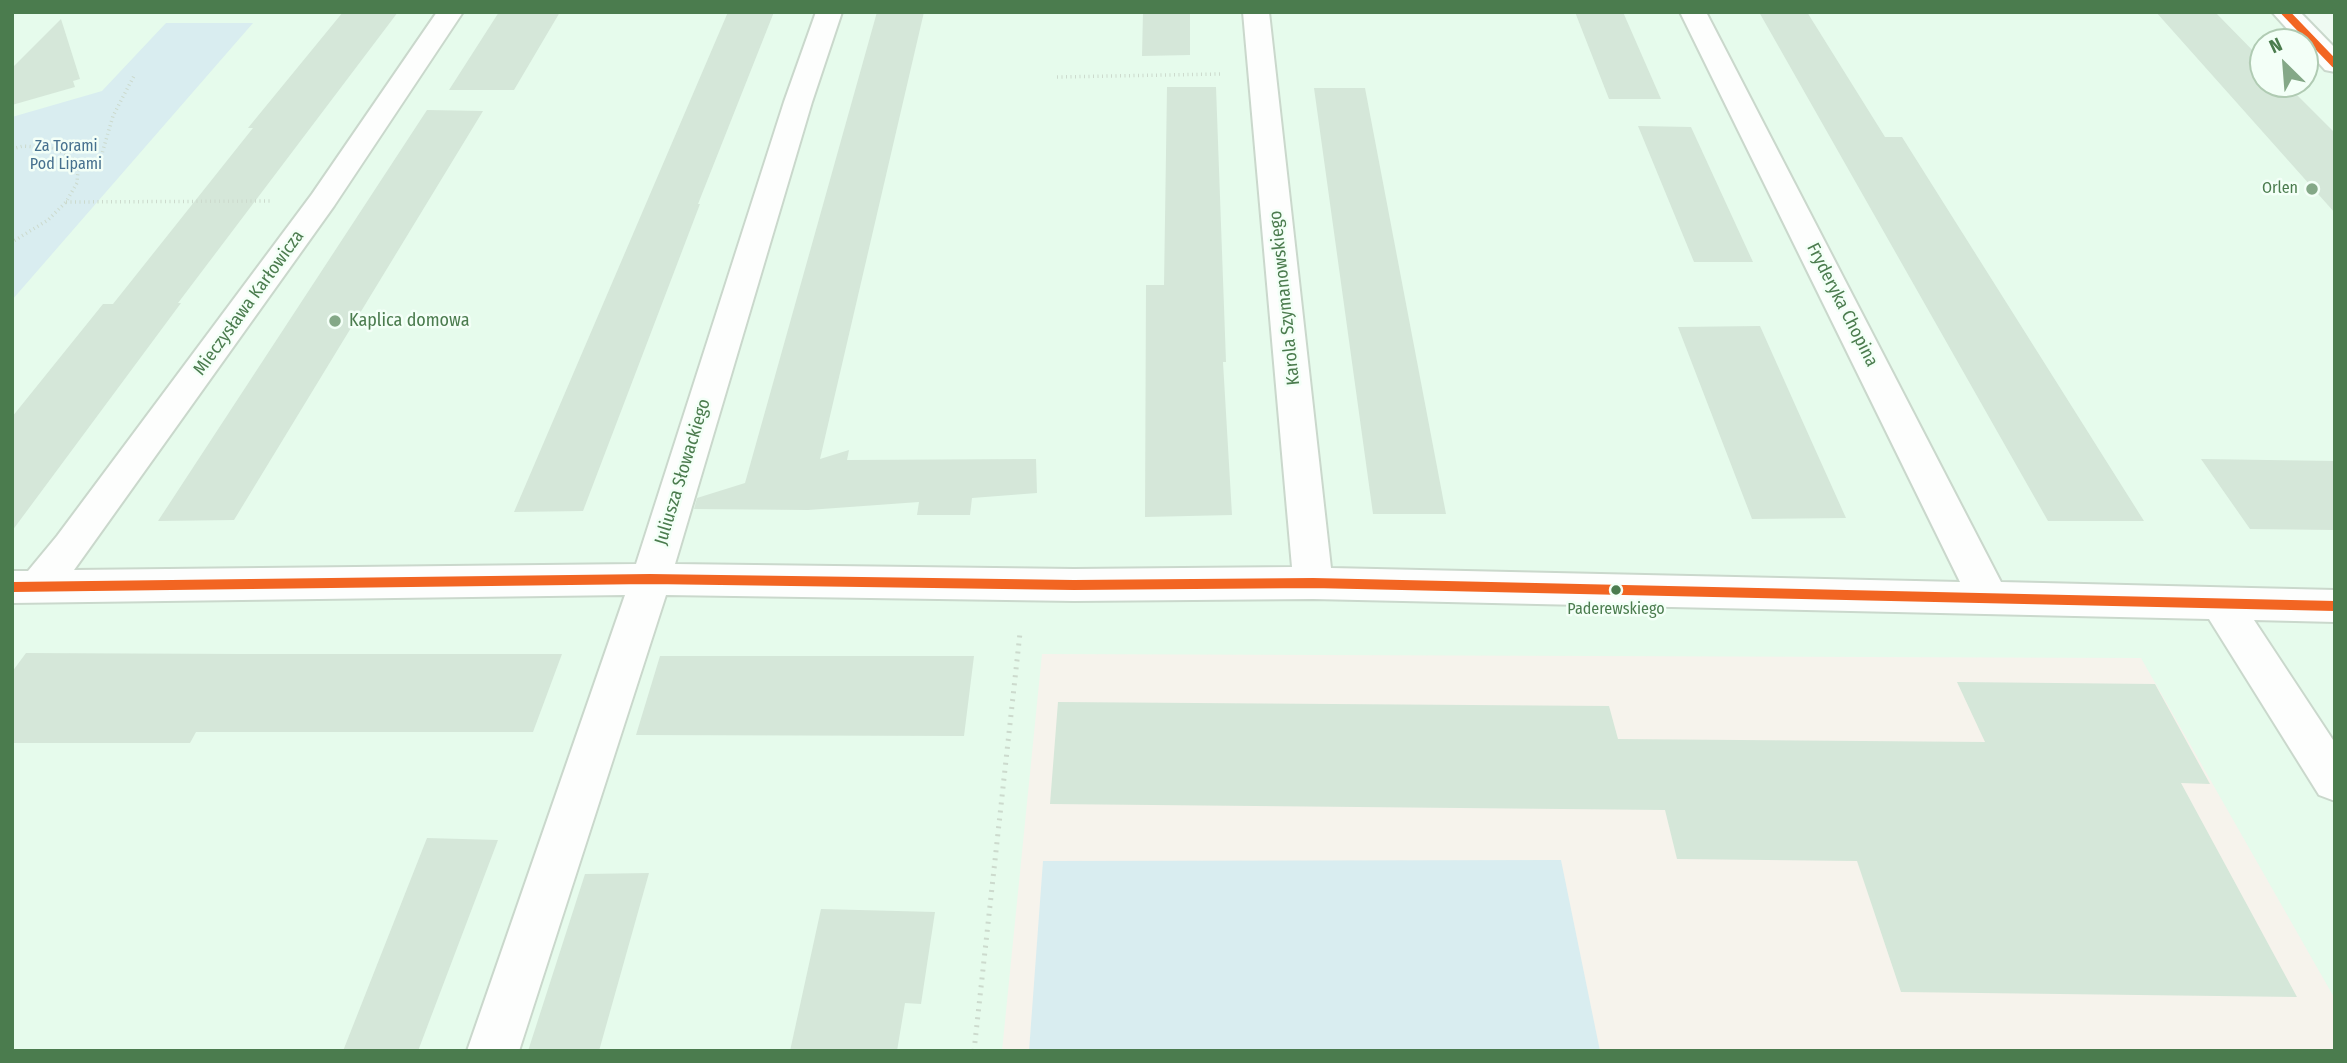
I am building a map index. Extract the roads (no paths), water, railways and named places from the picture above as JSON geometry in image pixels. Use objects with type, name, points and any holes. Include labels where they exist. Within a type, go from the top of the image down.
[{"type":"street","name":"Mieczysława Karłowicza","points":[[25,587],[71,547],[323,201],[450,12]]},
{"type":"street","name":"Juliusza Słowackiego","points":[[493,1051],[650,579],[794,115],[829,12]]},
{"type":"street","name":"Karola Szymanowskiego","points":[[1256,12],[1314,583]]},
{"type":"street","name":"Fryderyka Chopina","points":[[1693,12],[1989,599]]},
{"type":"street","points":[[2285,12],[2335,64]]},
{"type":"street","points":[[25,587],[650,579],[1074,585],[1314,583],[2335,606]]},
{"type":"street","points":[[2221,604],[2335,782]]},
{"type":"place","name":"Orlen","points":[[2312,189]]},
{"type":"place","name":"Kaplica domowa","points":[[335,321]]},
{"type":"place","name":"Paderewskiego","points":[[1616,590]]},
{"type":"park label","name":"Za Torami Pod Lipami","points":[[66,156]]}]
